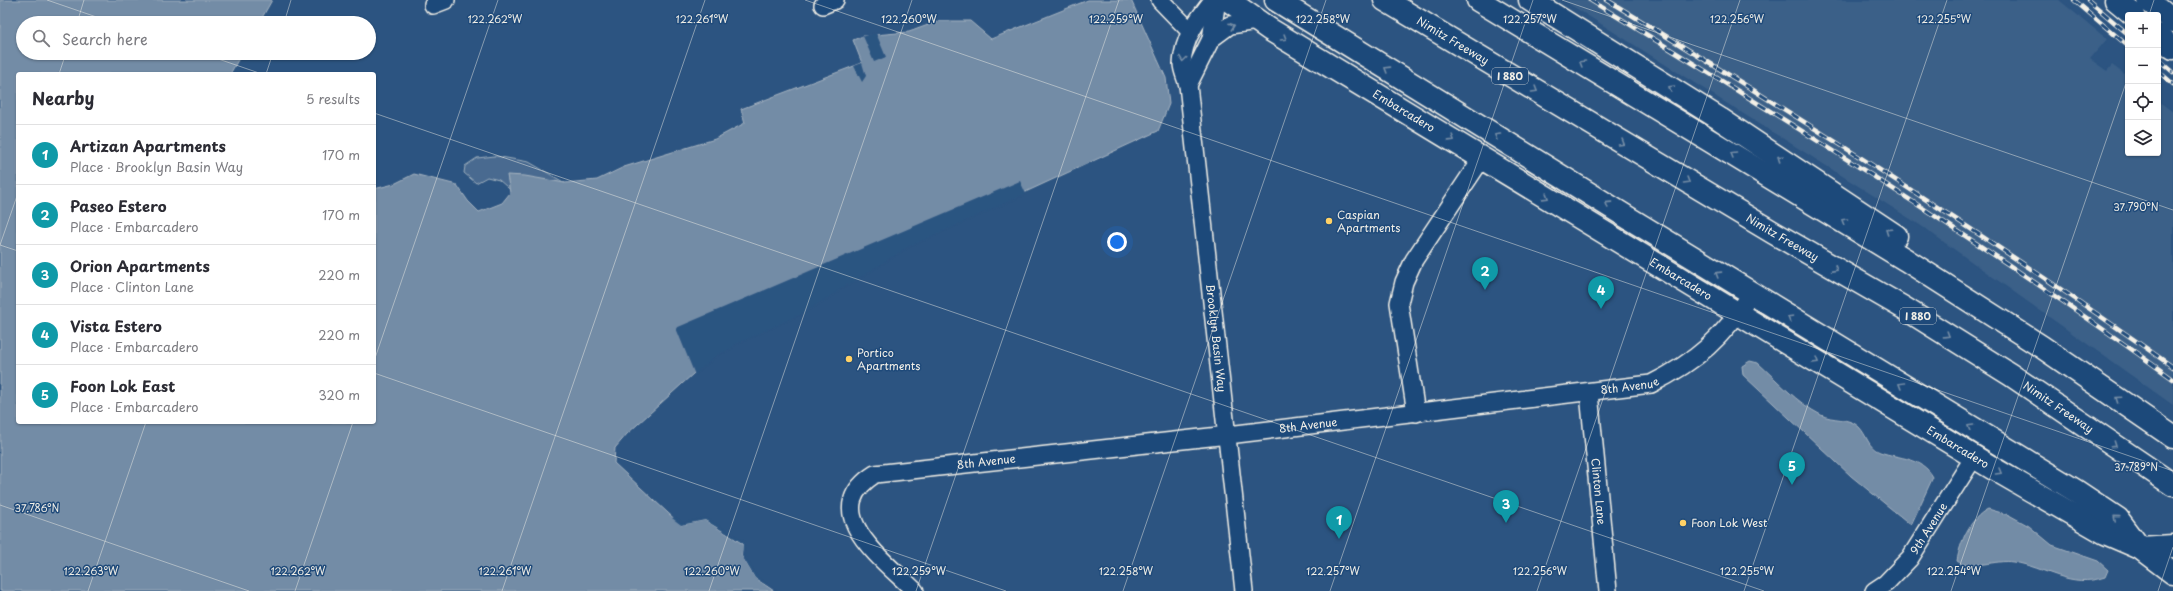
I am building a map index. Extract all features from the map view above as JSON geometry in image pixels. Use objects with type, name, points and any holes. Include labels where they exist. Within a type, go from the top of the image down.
[{"type":"main road","name":"Embarcadero","points":[[1228,0],[1257,21],[1974,457],[2105,533],[2140,548],[2173,573]]},
{"type":"main road","name":"Embarcadero","points":[[1275,0],[1595,196],[1751,294],[2076,491],[2118,518],[2140,548]]},
{"type":"main road","name":"Nimitz Freeway","points":[[1384,0],[1904,308],[2018,380],[2173,486]]},
{"type":"main road","points":[[1478,0],[1890,249],[2042,347],[2173,437]]},
{"type":"main road","points":[[1530,0],[1720,119],[1904,242],[2042,347]]},
{"type":"main road","points":[[2116,0],[2130,12]]},
{"type":"main road","points":[[2148,0],[2173,21]]},
{"type":"main road","points":[[2161,38],[2173,48]]},
{"type":"main road","points":[[2140,548],[2173,546]]},
{"type":"street","points":[[1160,0],[1191,32]]},
{"type":"street","name":"Brooklyn Basin Way","points":[[1213,0],[1198,18],[1191,32],[1185,45],[1182,65],[1188,84],[1228,435],[1244,591]]},
{"type":"street","points":[[1188,84],[1211,39],[1217,0]]},
{"type":"street","points":[[1211,39],[1230,25],[1257,21]]},
{"type":"street","points":[[1416,413],[1399,303],[1404,282],[1414,260],[1482,158]]},
{"type":"street","name":"8th Avenue","points":[[915,591],[861,537],[853,525],[851,509],[855,493],[864,481],[875,474],[1228,435],[1589,393],[1651,384],[1681,369],[1716,341],[1738,314],[1751,294]]},
{"type":"street","name":"Clinton Lane","points":[[1589,393],[1608,591]]},
{"type":"street","name":"9th Avenue","points":[[1874,591],[1891,579],[1910,558],[1974,457]]},
{"type":"shaded area","points":[[0,0],[272,0],[263,16],[16,16],[16,60],[238,60],[231,72],[16,72],[16,424],[376,424],[376,188],[394,184],[414,174],[457,185],[468,201],[479,212],[502,203],[510,193],[507,175],[525,176],[565,183],[597,180],[624,167],[715,139],[745,123],[741,109],[862,63],[853,40],[863,36],[909,32],[939,21],[970,21],[991,39],[1088,0],[1131,0],[1166,78],[1169,104],[1158,131],[906,247],[715,354],[627,434],[615,448],[614,463],[681,525],[705,520],[743,544],[742,556],[755,578],[774,591],[0,591]]},
{"type":"shaded area","points":[[1563,0],[2059,0],[2107,39],[2090,59],[2107,71],[2112,65],[2125,75],[2125,156],[2161,156],[2161,103],[2173,112],[2173,405],[1920,225]]},
{"type":"shaded area","points":[[495,156],[529,162],[565,183],[515,194],[499,180],[487,177],[476,183],[464,173],[465,166],[477,158]]},
{"type":"shaded area","points":[[1750,361],[1758,363],[1796,398],[1812,410],[1826,417],[1846,420],[1855,424],[1862,430],[1870,444],[1876,450],[1917,462],[1928,470],[1933,477],[1911,525],[1851,476],[1743,375],[1742,366]]},
{"type":"shaded area","points":[[1988,509],[2009,515],[2029,526],[2052,545],[2098,561],[2108,570],[2105,577],[2092,580],[2069,579],[2013,562],[1976,565],[1962,564],[1957,561],[1963,539],[1976,518]]},
{"type":"pier","points":[[876,33],[886,57],[874,62],[863,36]]},
{"type":"pier","points":[[862,63],[866,76],[862,82],[854,66]]},
{"type":"pier","points":[[1020,181],[1026,194],[907,248],[851,284],[839,289],[839,291],[806,312],[733,346],[733,348],[716,356],[695,375],[676,328]]},
{"type":"pier","points":[[675,517],[682,523],[706,518],[745,542],[744,555],[757,577],[776,591],[755,578],[742,556],[743,543],[705,520],[681,525],[672,518]]},
{"type":"railway","points":[[1590,0],[1812,137],[1958,231],[2030,279],[2173,379]]},
{"type":"railway","points":[[1607,0],[1751,88],[1964,225],[2034,271],[2173,367]]},
{"type":"railway","points":[[2074,0],[2125,43]]},
{"type":"railway","points":[[2088,0],[2125,31]]},
{"type":"railway","points":[[2161,62],[2173,72]]},
{"type":"railway","points":[[2161,74],[2173,84]]},
{"type":"place","name":"Caspian Apartments","points":[[1329,221]]},
{"type":"place","name":"Paseo Estero","points":[[1485,290]]},
{"type":"place","name":"Vista Estero","points":[[1601,309]]},
{"type":"place","name":"Portico Apartments","points":[[849,359]]},
{"type":"place","name":"Foon Lok East","points":[[1792,485]]},
{"type":"place","name":"Orion Apartments","points":[[1506,523]]},
{"type":"place","name":"Foon Lok West","points":[[1683,523]]},
{"type":"place","name":"Artizan Apartments","points":[[1339,539]]}]
